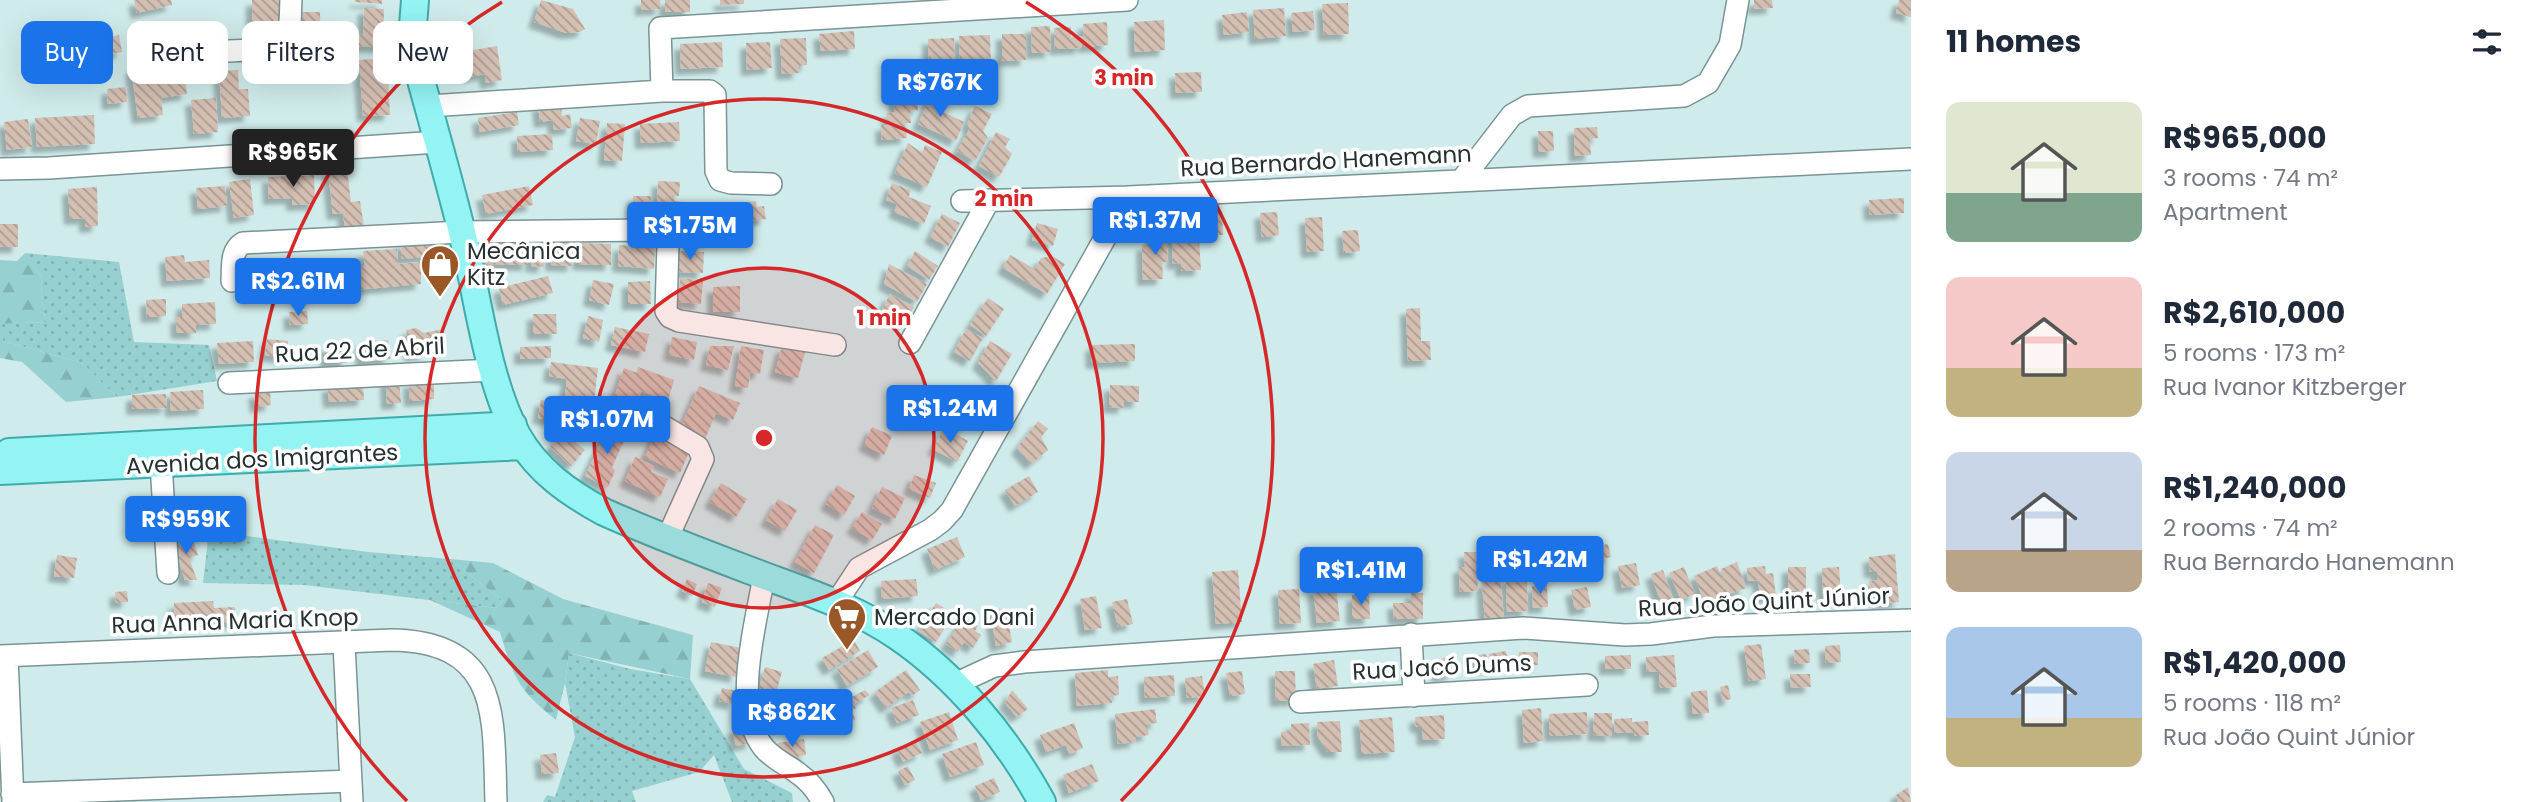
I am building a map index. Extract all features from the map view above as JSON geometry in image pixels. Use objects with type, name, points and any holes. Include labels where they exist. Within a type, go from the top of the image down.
[{"type":"main road","points":[[415,0],[412,39],[462,232],[493,370],[518,436],[549,476],[573,495],[604,512],[667,539],[836,603],[897,636],[979,711],[1018,760],[1042,802]]},
{"type":"main road","name":"Avenida dos Imigrantes","points":[[0,471],[163,454],[518,436]]},
{"type":"main road","name":"Avenida dos Imigrantes","points":[[0,453],[163,454]]},
{"type":"street","points":[[228,51],[275,47],[285,41],[289,29],[291,0]]},
{"type":"street","points":[[662,91],[660,28],[943,6],[1127,0]]},
{"type":"street","points":[[1461,181],[1512,116],[1528,106],[1684,96],[1708,83],[1730,45],[1738,0]]},
{"type":"street","points":[[429,106],[662,91],[710,91],[715,95],[716,171],[720,180],[731,183],[771,184]]},
{"type":"street","points":[[0,169],[438,142]]},
{"type":"street","name":"Rua Bernardo Hanemann","points":[[962,201],[1128,197],[1911,159]]},
{"type":"street","points":[[836,603],[859,568],[930,530],[952,510],[1128,197]]},
{"type":"street","points":[[910,344],[989,200]]},
{"type":"street","points":[[232,281],[236,247],[243,243],[462,232],[652,230],[661,233],[667,243],[666,311],[670,317],[679,321],[835,345]]},
{"type":"street","name":"Rua 22 de Abril","points":[[229,383],[493,370]]},
{"type":"street","points":[[658,423],[698,447],[703,459],[667,539]]},
{"type":"street","points":[[163,454],[168,573]]},
{"type":"street","points":[[764,576],[746,691],[750,720],[763,747],[805,779],[823,802]]},
{"type":"street","name":"Rua João Quint Júnior","points":[[953,685],[994,666],[1024,662],[1411,634],[1523,628],[1638,635],[1713,626],[1911,621]]},
{"type":"street","points":[[1411,634],[1414,695]]},
{"type":"street","name":"Rua Anna Maria Knop","points":[[4,656],[413,641],[447,649],[467,663],[477,676],[491,706],[496,802]]},
{"type":"street","points":[[4,656],[13,798],[351,792],[344,644]]},
{"type":"street","name":"Rua Jacó Dums","points":[[1300,702],[1587,685]]},
{"type":"green space","points":[[25,253],[119,262],[134,342],[209,345],[217,381],[117,397],[82,363],[3,341],[0,324],[46,322],[41,296],[42,278]]},
{"type":"green space","points":[[25,253],[42,278],[41,296],[46,322],[1,324],[3,341],[82,363],[117,397],[66,402],[22,362],[0,358],[0,260],[17,261]]},
{"type":"green space","points":[[209,531],[368,552],[450,559],[503,601],[496,608],[304,585],[203,583]]},
{"type":"green space","points":[[450,559],[493,563],[563,599],[693,635],[690,679],[569,653],[556,720],[519,682],[500,632],[430,600],[496,608],[503,601]]},
{"type":"green space","points":[[569,653],[630,669],[690,679],[744,769],[792,793],[793,802],[732,802],[714,755],[699,772],[632,791],[636,802],[543,802],[547,795],[555,797],[575,737],[565,683]]},
{"type":"building","points":[[134,0],[171,0],[172,5],[137,13]]},
{"type":"building","points":[[252,0],[279,0],[279,21],[252,21]]},
{"type":"building","points":[[382,0],[382,4],[355,2]]},
{"type":"building","points":[[541,0],[573,9],[585,29],[566,33],[534,22]]},
{"type":"building","points":[[641,0],[660,0],[661,9],[641,10]]},
{"type":"building","points":[[665,0],[690,0],[690,12],[665,12]]},
{"type":"building","points":[[720,0],[744,0],[744,4],[720,5]]},
{"type":"building","points":[[1754,0],[1772,0],[1773,8],[1754,9]]},
{"type":"building","points":[[1899,0],[1911,0],[1911,17],[1896,13]]},
{"type":"building","points":[[1348,3],[1349,34],[1324,35],[1322,4]]},
{"type":"building","points":[[364,8],[384,9],[384,21],[373,21],[373,47],[359,46],[359,35],[363,35]]},
{"type":"building","points":[[1284,8],[1286,36],[1255,39],[1253,10]]},
{"type":"building","points":[[1313,11],[1315,30],[1293,32],[1291,13]]},
{"type":"building","points":[[296,12],[320,12],[320,21],[296,21]]},
{"type":"building","points":[[1247,12],[1249,32],[1224,35],[1222,15]]},
{"type":"building","points":[[1164,20],[1165,50],[1135,52],[1134,22]]},
{"type":"building","points":[[1107,22],[1108,45],[1084,47],[1083,24]]},
{"type":"building","points":[[1050,26],[1051,52],[1032,53],[1031,27]]},
{"type":"building","points":[[1071,27],[1071,37],[1084,36],[1081,48],[1055,49],[1054,28]]},
{"type":"building","points":[[854,31],[855,49],[821,51],[819,34]]},
{"type":"building","points":[[1002,34],[1026,34],[1026,60],[1002,61]]},
{"type":"building","points":[[119,35],[122,52],[113,54],[113,36]]},
{"type":"building","points":[[990,35],[991,63],[960,64],[959,36]]},
{"type":"building","points":[[806,38],[807,65],[798,66],[799,73],[782,74],[780,39]]},
{"type":"building","points":[[954,38],[955,60],[929,60],[928,39]]},
{"type":"building","points":[[722,42],[723,67],[681,69],[680,44]]},
{"type":"building","points":[[770,42],[772,68],[747,70],[746,43]]},
{"type":"building","points":[[497,46],[502,80],[486,83],[485,74],[473,76],[473,50]]},
{"type":"building","points":[[373,59],[373,84],[388,84],[390,115],[363,116],[359,60]]},
{"type":"building","points":[[238,70],[239,89],[248,89],[250,116],[222,118],[220,84],[228,84],[228,71]]},
{"type":"building","points":[[927,70],[928,91],[899,93],[897,72]]},
{"type":"building","points":[[1201,72],[1202,92],[1176,93],[1175,73]]},
{"type":"building","points":[[133,84],[186,84],[187,94],[161,98],[163,115],[138,118]]},
{"type":"building","points":[[126,87],[127,102],[108,104],[107,89]]},
{"type":"building","points":[[933,91],[945,97],[939,110],[964,122],[956,141],[918,124]]},
{"type":"building","points":[[216,98],[218,132],[194,134],[191,100]]},
{"type":"building","points":[[917,98],[918,110],[910,111],[911,123],[905,123],[907,138],[882,140],[881,125],[888,125],[887,113],[895,112],[894,99]]},
{"type":"building","points":[[561,102],[562,116],[570,114],[572,128],[554,130],[553,120],[540,122],[538,105]]},
{"type":"building","points":[[975,106],[992,114],[983,131],[988,138],[975,161],[957,151],[970,128],[967,124]]},
{"type":"building","points":[[517,112],[519,125],[480,132],[478,118]]},
{"type":"building","points":[[94,115],[95,144],[37,147],[35,118]]},
{"type":"building","points":[[580,118],[600,121],[596,144],[576,141]]},
{"type":"building","points":[[28,119],[32,147],[7,150],[4,122]]},
{"type":"building","points":[[679,122],[680,141],[641,143],[640,124]]},
{"type":"building","points":[[607,123],[625,124],[622,161],[604,160]]},
{"type":"building","points":[[1597,127],[1598,138],[1590,139],[1591,155],[1575,156],[1574,128]]},
{"type":"building","points":[[1538,131],[1553,131],[1554,151],[1539,152]]},
{"type":"building","points":[[996,132],[1010,139],[1005,147],[1012,154],[999,177],[979,166]]},
{"type":"building","points":[[552,134],[553,150],[518,152],[517,136]]},
{"type":"building","points":[[908,143],[922,153],[925,145],[942,152],[927,187],[895,173]]},
{"type":"building","points":[[347,169],[351,202],[360,201],[364,227],[345,229],[343,213],[333,214],[328,171]]},
{"type":"building","points":[[314,175],[315,204],[292,205],[292,198],[269,199],[268,177]]},
{"type":"building","points":[[250,179],[254,215],[234,218],[229,182]]},
{"type":"building","points":[[658,181],[680,182],[679,196],[675,196],[674,201],[686,202],[688,207],[702,215],[701,231],[669,229],[670,209],[657,208]]},
{"type":"building","points":[[892,183],[910,190],[909,197],[931,206],[924,224],[894,212],[897,204],[886,200]]},
{"type":"building","points":[[225,186],[227,206],[198,209],[196,188]]},
{"type":"building","points":[[529,186],[533,205],[486,214],[482,195]]},
{"type":"building","points":[[97,187],[98,226],[85,227],[85,218],[70,219],[68,189]]},
{"type":"building","points":[[633,196],[651,196],[651,218],[633,218]]},
{"type":"building","points":[[1904,198],[1904,213],[1870,215],[1869,200]]},
{"type":"building","points":[[756,201],[757,207],[764,206],[766,219],[731,223],[729,204]]},
{"type":"building","points":[[1222,211],[1223,235],[1205,235],[1205,212]]},
{"type":"building","points":[[1277,212],[1279,235],[1262,237],[1260,213]]},
{"type":"building","points":[[942,214],[960,223],[948,247],[930,237]]},
{"type":"building","points":[[1322,217],[1324,251],[1307,252],[1305,218]]},
{"type":"building","points":[[1198,222],[1201,270],[1181,271],[1181,263],[1173,264],[1171,224]]},
{"type":"building","points":[[1037,223],[1058,229],[1053,246],[1032,240]]},
{"type":"building","points":[[0,224],[18,224],[18,247],[0,247]]},
{"type":"building","points":[[1358,230],[1360,251],[1344,253],[1342,231]]},
{"type":"building","points":[[1152,233],[1166,233],[1168,262],[1162,262],[1163,279],[1143,280],[1142,245],[1152,244]]},
{"type":"building","points":[[486,236],[528,236],[528,265],[486,264]]},
{"type":"building","points":[[533,237],[546,238],[544,267],[531,266]]},
{"type":"building","points":[[435,240],[436,256],[402,259],[400,243]]},
{"type":"building","points":[[551,242],[574,242],[573,266],[551,265]]},
{"type":"building","points":[[579,243],[611,244],[611,265],[578,264]]},
{"type":"building","points":[[619,245],[655,247],[654,269],[618,266]]},
{"type":"building","points":[[397,249],[398,264],[421,262],[421,284],[356,290],[355,267],[365,266],[363,251]]},
{"type":"building","points":[[678,251],[704,252],[703,273],[677,272]]},
{"type":"building","points":[[915,251],[938,266],[929,280],[907,266]]},
{"type":"building","points":[[184,255],[185,262],[209,260],[210,278],[167,281],[165,257]]},
{"type":"building","points":[[1010,255],[1035,269],[1041,258],[1052,256],[1065,264],[1047,294],[1003,268]]},
{"type":"building","points":[[316,262],[317,288],[297,289],[295,264]]},
{"type":"building","points":[[889,264],[927,284],[917,302],[884,284]]},
{"type":"building","points":[[268,271],[270,288],[253,290],[251,273]]},
{"type":"building","points":[[548,276],[553,293],[503,305],[499,288]]},
{"type":"building","points":[[680,278],[703,280],[701,304],[678,302]]},
{"type":"building","points":[[593,280],[614,284],[609,305],[589,300]]},
{"type":"building","points":[[650,281],[651,304],[628,304],[628,282]]},
{"type":"building","points":[[740,286],[740,312],[713,312],[713,287]]},
{"type":"building","points":[[890,294],[914,307],[905,323],[882,309]]},
{"type":"building","points":[[988,298],[1004,309],[986,336],[970,325]]},
{"type":"building","points":[[166,299],[166,316],[147,317],[146,300]]},
{"type":"building","points":[[215,302],[216,324],[196,325],[196,333],[177,333],[176,317],[182,317],[182,304]]},
{"type":"building","points":[[1420,308],[1421,341],[1430,341],[1431,360],[1408,361],[1406,309]]},
{"type":"building","points":[[307,311],[308,324],[290,325],[289,312]]},
{"type":"building","points":[[533,314],[556,314],[557,334],[533,334]]},
{"type":"building","points":[[588,316],[603,320],[599,342],[583,338]]},
{"type":"building","points":[[615,327],[649,334],[645,352],[611,345]]},
{"type":"building","points":[[416,328],[424,333],[443,329],[446,342],[424,346],[426,354],[411,356],[406,330]]},
{"type":"building","points":[[966,329],[983,338],[970,361],[954,352]]},
{"type":"building","points":[[672,337],[697,342],[694,360],[669,355]]},
{"type":"building","points":[[267,339],[288,341],[287,358],[265,355]]},
{"type":"building","points":[[388,340],[390,359],[362,362],[360,342]]},
{"type":"building","points":[[253,341],[254,362],[219,364],[217,343]]},
{"type":"building","points":[[990,341],[1012,354],[996,381],[978,363]]},
{"type":"building","points":[[1135,344],[1135,361],[1092,363],[1091,345]]},
{"type":"building","points":[[326,346],[347,346],[347,363],[326,363]]},
{"type":"building","points":[[551,346],[551,358],[520,359],[520,347]]},
{"type":"building","points":[[710,346],[734,346],[728,370],[706,365]]},
{"type":"building","points":[[741,346],[764,350],[760,374],[750,372],[748,388],[735,386]]},
{"type":"building","points":[[782,346],[805,352],[798,378],[775,372]]},
{"type":"building","points":[[551,362],[598,368],[594,401],[565,397],[567,379],[549,376]]},
{"type":"building","points":[[638,367],[674,380],[668,401],[641,391],[636,406],[614,398],[624,368],[637,373]]},
{"type":"building","points":[[399,379],[401,403],[387,404],[386,380]]},
{"type":"building","points":[[434,381],[434,399],[410,401],[409,382]]},
{"type":"building","points":[[363,384],[364,400],[329,402],[328,386]]},
{"type":"building","points":[[1110,385],[1139,386],[1139,402],[1124,402],[1124,408],[1109,407]]},
{"type":"building","points":[[699,386],[740,403],[733,420],[716,413],[705,439],[680,429]]},
{"type":"building","points":[[203,390],[204,409],[171,411],[170,392]]},
{"type":"building","points":[[270,391],[271,405],[256,407],[254,393]]},
{"type":"building","points":[[166,394],[167,408],[132,409],[132,395]]},
{"type":"building","points":[[957,397],[973,406],[959,431],[943,421]]},
{"type":"building","points":[[541,400],[597,409],[594,427],[538,418]]},
{"type":"building","points":[[1038,421],[1048,429],[1041,437],[1048,450],[1031,464],[1017,448]]},
{"type":"building","points":[[610,423],[628,432],[612,467],[615,471],[608,487],[585,476]]},
{"type":"building","points":[[872,427],[892,436],[884,455],[864,445]]},
{"type":"building","points":[[944,428],[968,441],[957,462],[933,449]]},
{"type":"building","points":[[564,432],[585,450],[571,466],[550,447]]},
{"type":"building","points":[[655,434],[690,450],[680,473],[645,457]]},
{"type":"building","points":[[635,457],[654,466],[651,472],[668,479],[660,497],[625,481]]},
{"type":"building","points":[[914,475],[936,483],[930,498],[909,489]]},
{"type":"building","points":[[1029,476],[1038,492],[1015,506],[1005,490]]},
{"type":"building","points":[[721,483],[747,499],[736,517],[710,502]]},
{"type":"building","points":[[837,485],[855,496],[844,515],[826,504]]},
{"type":"building","points":[[882,487],[905,498],[895,519],[872,508]]},
{"type":"building","points":[[778,499],[797,510],[785,531],[766,520]]},
{"type":"building","points":[[862,512],[882,524],[872,540],[852,528]]},
{"type":"building","points":[[815,525],[834,535],[814,573],[795,562]]},
{"type":"building","points":[[192,536],[198,555],[189,558],[197,580],[185,580],[173,542]]},
{"type":"building","points":[[957,537],[965,557],[935,570],[927,549]]},
{"type":"building","points":[[1608,544],[1611,557],[1589,563],[1586,549]]},
{"type":"building","points":[[1464,552],[1476,552],[1478,591],[1460,592],[1459,567],[1465,567]]},
{"type":"building","points":[[1895,554],[1899,602],[1877,604],[1876,590],[1870,591],[1869,581],[1878,580],[1877,572],[1870,572],[1869,557]]},
{"type":"building","points":[[57,555],[77,558],[74,578],[54,576]]},
{"type":"building","points":[[1737,562],[1746,588],[1705,603],[1694,576],[1717,566],[1727,589],[1721,569]]},
{"type":"building","points":[[1636,563],[1640,585],[1622,588],[1618,566]]},
{"type":"building","points":[[1765,566],[1766,574],[1773,573],[1776,596],[1760,598],[1758,580],[1748,581],[1747,568]]},
{"type":"building","points":[[1684,567],[1695,594],[1681,600],[1669,573]]},
{"type":"building","points":[[1788,567],[1806,567],[1806,591],[1788,591]]},
{"type":"building","points":[[1839,567],[1841,595],[1823,596],[1822,568]]},
{"type":"building","points":[[1238,570],[1242,622],[1216,624],[1212,572]]},
{"type":"building","points":[[1663,570],[1674,602],[1662,606],[1651,574]]},
{"type":"building","points":[[1527,578],[1528,611],[1507,612],[1506,579]]},
{"type":"building","points":[[687,579],[697,584],[692,596],[682,591]]},
{"type":"building","points":[[916,579],[918,596],[882,599],[881,581]]},
{"type":"building","points":[[1501,581],[1504,620],[1485,622],[1482,582]]},
{"type":"building","points":[[708,583],[722,588],[715,607],[702,602]]},
{"type":"building","points":[[1547,585],[1548,607],[1533,608],[1532,586]]},
{"type":"building","points":[[1336,587],[1340,621],[1317,623],[1313,589]]},
{"type":"building","points":[[1587,587],[1591,607],[1575,610],[1571,590]]},
{"type":"building","points":[[1299,589],[1301,623],[1280,624],[1278,590]]},
{"type":"building","points":[[127,591],[128,602],[116,603],[115,592]]},
{"type":"building","points":[[1411,593],[1423,593],[1423,619],[1394,619],[1393,603],[1411,603]]},
{"type":"building","points":[[1352,595],[1369,595],[1370,619],[1352,619]]},
{"type":"building","points":[[1096,596],[1102,628],[1085,630],[1080,599]]},
{"type":"building","points":[[1127,599],[1133,624],[1118,627],[1112,602]]},
{"type":"building","points":[[213,601],[214,608],[235,607],[236,622],[175,625],[174,603]]},
{"type":"building","points":[[936,603],[953,614],[936,642],[918,631]]},
{"type":"building","points":[[1006,609],[1012,642],[996,646],[990,610]]},
{"type":"building","points":[[965,616],[978,626],[975,631],[981,635],[973,648],[964,642],[958,652],[946,644]]},
{"type":"building","points":[[854,640],[860,651],[829,670],[822,658]]},
{"type":"building","points":[[711,642],[741,648],[736,677],[705,671]]},
{"type":"building","points":[[1761,644],[1766,679],[1749,681],[1744,646]]},
{"type":"building","points":[[1840,645],[1841,662],[1826,663],[1825,646]]},
{"type":"building","points":[[1809,649],[1810,663],[1795,664],[1794,650]]},
{"type":"building","points":[[868,650],[878,667],[847,686],[837,669]]},
{"type":"building","points":[[1506,651],[1509,663],[1491,666],[1489,654]]},
{"type":"building","points":[[1519,652],[1538,652],[1538,665],[1519,665]]},
{"type":"building","points":[[1486,654],[1489,667],[1475,669],[1473,656]]},
{"type":"building","points":[[1631,655],[1631,669],[1605,669],[1605,656]]},
{"type":"building","points":[[1674,655],[1677,687],[1660,688],[1659,671],[1647,672],[1646,657]]},
{"type":"building","points":[[1450,657],[1453,674],[1438,677],[1435,660]]},
{"type":"building","points":[[1334,660],[1338,686],[1317,689],[1313,664]]},
{"type":"building","points":[[765,667],[782,672],[772,707],[755,702]]},
{"type":"building","points":[[906,670],[920,690],[912,696],[910,691],[886,708],[875,692]]},
{"type":"building","points":[[1108,670],[1108,677],[1118,676],[1119,695],[1111,696],[1112,703],[1077,706],[1075,673]]},
{"type":"building","points":[[1242,671],[1245,694],[1230,696],[1226,673]]},
{"type":"building","points":[[1275,671],[1295,671],[1296,700],[1276,701]]},
{"type":"building","points":[[1790,674],[1810,674],[1811,687],[1791,688]]},
{"type":"building","points":[[1174,675],[1175,696],[1145,698],[1144,677]]},
{"type":"building","points":[[1202,676],[1205,696],[1187,698],[1185,678]]},
{"type":"building","points":[[1728,685],[1731,699],[1723,701],[1720,687]]},
{"type":"building","points":[[722,688],[737,691],[733,704],[719,701]]},
{"type":"building","points":[[865,690],[870,695],[854,704],[856,708],[852,710],[855,720],[848,722],[845,712],[839,713],[837,705]]},
{"type":"building","points":[[1012,690],[1028,709],[1017,717],[1005,703]]},
{"type":"building","points":[[1707,690],[1709,713],[1693,714],[1691,692]]},
{"type":"building","points":[[913,700],[919,715],[897,723],[891,708]]},
{"type":"building","points":[[1541,708],[1543,741],[1524,743],[1522,710]]},
{"type":"building","points":[[1155,709],[1157,723],[1147,724],[1149,735],[1135,737],[1136,742],[1118,744],[1115,714]]},
{"type":"building","points":[[949,712],[958,740],[930,750],[920,722]]},
{"type":"building","points":[[1587,712],[1588,734],[1550,736],[1549,714]]},
{"type":"building","points":[[1594,713],[1612,713],[1612,736],[1593,735]]},
{"type":"building","points":[[1444,715],[1445,739],[1423,740],[1422,727],[1416,727],[1415,717]]},
{"type":"building","points":[[1392,717],[1395,752],[1362,754],[1359,720]]},
{"type":"building","points":[[1632,718],[1632,722],[1648,721],[1649,735],[1634,736],[1634,732],[1615,733],[1614,719]]},
{"type":"building","points":[[1340,721],[1342,752],[1328,752],[1318,737],[1317,722]]},
{"type":"building","points":[[1074,723],[1083,748],[1069,754],[1066,745],[1046,752],[1040,735]]},
{"type":"building","points":[[1309,723],[1310,745],[1282,746],[1281,732],[1291,731],[1291,724]]},
{"type":"building","points":[[748,725],[752,743],[736,746],[732,729]]},
{"type":"building","points":[[804,739],[806,755],[781,759],[778,743]]},
{"type":"building","points":[[916,740],[922,753],[903,762],[897,749]]},
{"type":"building","points":[[976,742],[984,765],[950,777],[942,754]]},
{"type":"building","points":[[556,753],[559,773],[542,774],[540,755]]},
{"type":"building","points":[[1092,764],[1099,781],[1069,793],[1063,775]]},
{"type":"building","points":[[908,766],[915,780],[905,785],[898,771]]},
{"type":"building","points":[[994,778],[1000,792],[981,800],[975,786]]},
{"type":"building","points":[[1908,787],[1911,802],[1898,802],[1896,795]]},
{"type":"place","name":"Mecânica Kitz","points":[[440,298]]},
{"type":"place","name":"Mercado Dani","points":[[847,651]]}]
